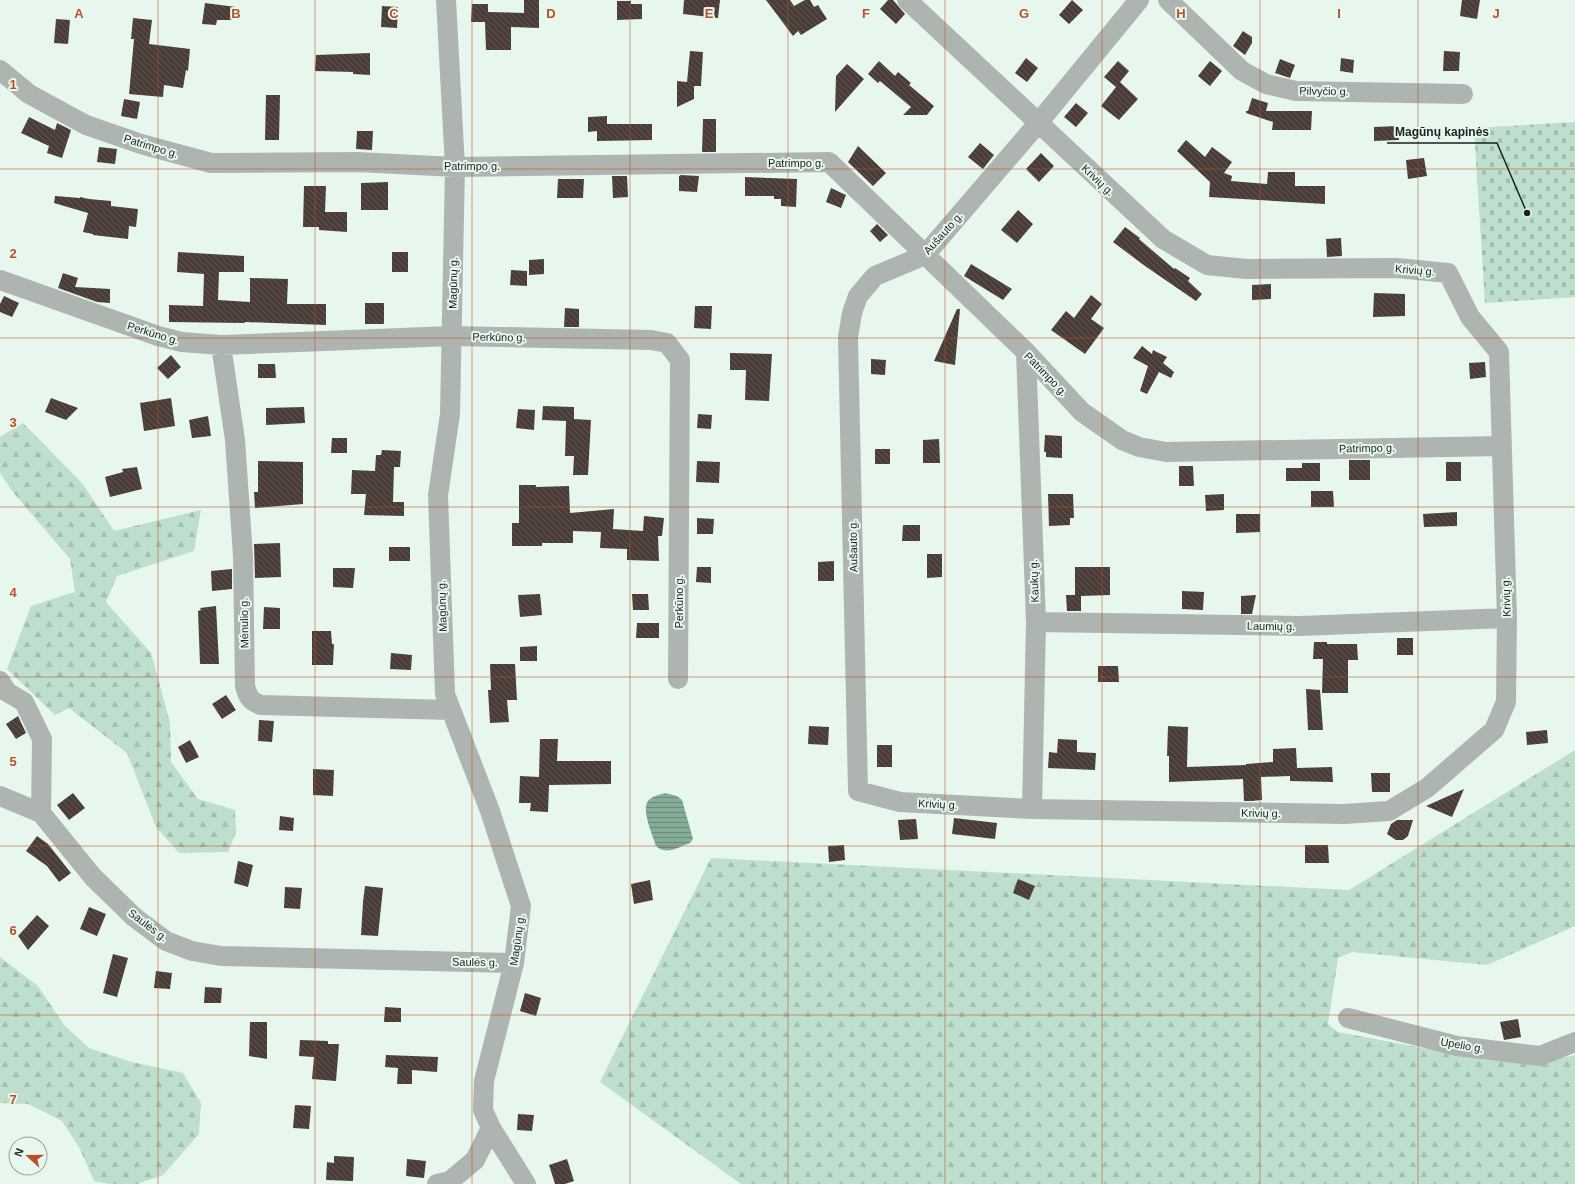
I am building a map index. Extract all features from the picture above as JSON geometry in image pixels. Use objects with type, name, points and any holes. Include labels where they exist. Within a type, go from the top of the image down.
[{"type":"street","name":"Magūnų g.","points":[[446,0],[455,167],[450,414],[438,494],[445,694],[490,810],[521,906],[514,963],[484,1081],[483,1110],[491,1128],[526,1184]]},
{"type":"street","name":"Krivių g.","points":[[855,610],[858,791],[900,802],[1032,809],[1344,814],[1389,810],[1427,788],[1494,730],[1506,702],[1507,618],[1499,352],[1470,317],[1448,273],[1397,268],[1246,269],[1207,265],[1162,239],[1064,148],[1039,122],[907,0]]},
{"type":"street","name":"Aušauto g.","points":[[855,610],[848,336],[858,296],[875,276],[926,255],[1039,122],[1139,0]]},
{"type":"street","name":"Pilvyčio g.","points":[[1168,0],[1242,71],[1266,84],[1296,91],[1463,94]]},
{"type":"street","name":"Patrimpo g.","points":[[0,70],[29,94],[86,125],[140,144],[210,163],[357,162],[455,167],[829,162],[1026,352],[1082,412],[1122,440],[1139,447],[1166,452],[1502,446]]},
{"type":"street","name":"Perkūno g.","points":[[0,280],[158,336],[182,342],[221,345],[452,336],[651,340],[667,343],[680,360],[678,679]]},
{"type":"street","name":"Mėnulio g.","points":[[221,345],[235,448],[243,556],[245,686],[248,696],[253,702],[261,705],[451,710]]},
{"type":"street","name":"Kaukų g.","points":[[1026,352],[1036,622],[1032,809]]},
{"type":"street","name":"Laumių g.","points":[[1036,622],[1300,626],[1507,618]]},
{"type":"street","points":[[0,681],[7,692],[24,702],[42,739],[41,812],[0,796]]},
{"type":"street","name":"Saulės g.","points":[[41,812],[93,877],[134,917],[166,941],[192,951],[221,956],[514,963]]},
{"type":"street","name":"Upelio g.","points":[[1348,1018],[1457,1046],[1540,1056],[1575,1042]]},
{"type":"street","points":[[437,1184],[450,1181],[474,1160],[491,1128]]},
{"type":"green space","points":[[1575,122],[1575,297],[1485,303],[1474,128]]},
{"type":"green space","points":[[23,423],[82,483],[114,531],[201,510],[194,551],[117,576],[106,602],[151,653],[170,722],[171,762],[198,799],[235,810],[236,832],[228,852],[179,853],[156,827],[127,753],[69,708],[55,715],[7,669],[31,606],[75,592],[70,559],[12,491],[0,473],[0,437]]},
{"type":"green space","points":[[1575,750],[1575,926],[1487,965],[1352,952],[1338,958],[1328,1024],[1338,1032],[1486,1060],[1543,1062],[1575,1055],[1575,1184],[741,1184],[600,1082],[711,858],[1349,890]]},
{"type":"green space","points":[[0,957],[38,986],[64,1025],[89,1048],[132,1062],[183,1073],[201,1103],[199,1134],[163,1175],[137,1184],[109,1184],[94,1181],[80,1149],[62,1121],[28,1104],[0,1103]]},
{"type":"shaded area","points":[[665,793],[677,796],[682,800],[693,839],[690,843],[673,850],[664,850],[656,846],[648,823],[646,810],[646,805],[650,799]]},
{"type":"building","points":[[524,0],[539,0],[539,28],[511,27],[511,50],[486,50],[485,22],[471,22],[472,4],[488,4],[488,12],[524,13]]},
{"type":"building","points":[[684,0],[720,0],[718,18],[683,14]]},
{"type":"building","points":[[766,0],[790,0],[794,6],[805,0],[810,0],[814,7],[818,5],[827,19],[801,35],[798,31],[793,36]]},
{"type":"building","points":[[888,0],[893,0],[905,14],[896,24],[880,9]]},
{"type":"building","points":[[1072,0],[1083,10],[1069,24],[1059,15]]},
{"type":"building","points":[[1462,0],[1480,0],[1477,19],[1460,16]]},
{"type":"building","points":[[617,1],[631,1],[631,4],[642,4],[642,19],[617,20]]},
{"type":"building","points":[[205,3],[236,7],[236,20],[217,20],[216,25],[202,24]]},
{"type":"building","points":[[382,6],[398,7],[397,28],[381,27]]},
{"type":"building","points":[[133,18],[152,20],[149,44],[190,49],[188,71],[186,70],[183,88],[164,85],[163,97],[129,94],[134,39],[131,39]]},
{"type":"building","points":[[56,19],[70,20],[68,44],[54,43]]},
{"type":"building","points":[[1243,31],[1252,37],[1252,43],[1245,55],[1233,46]]},
{"type":"building","points":[[690,51],[703,52],[701,86],[694,86],[694,99],[677,107],[677,81],[687,82]]},
{"type":"building","points":[[1444,51],[1460,52],[1459,71],[1443,71]]},
{"type":"building","points":[[370,53],[370,75],[353,74],[353,72],[315,71],[316,55]]},
{"type":"building","points":[[1026,58],[1038,68],[1027,82],[1015,73]]},
{"type":"building","points":[[1341,58],[1354,60],[1353,73],[1340,71]]},
{"type":"building","points":[[1280,59],[1295,65],[1290,78],[1275,73]]},
{"type":"building","points":[[879,61],[895,76],[898,72],[911,83],[909,85],[934,106],[927,115],[903,115],[911,107],[880,81],[878,83],[868,74]]},
{"type":"building","points":[[1118,61],[1129,71],[1116,87],[1104,77]]},
{"type":"building","points":[[1210,61],[1222,71],[1210,86],[1198,76]]},
{"type":"building","points":[[847,64],[864,79],[835,112],[836,76]]},
{"type":"building","points":[[1120,82],[1138,99],[1119,120],[1101,106]]},
{"type":"building","points":[[266,95],[280,95],[279,140],[265,140]]},
{"type":"building","points":[[1252,98],[1268,103],[1266,111],[1312,111],[1311,130],[1272,130],[1273,122],[1246,113]]},
{"type":"building","points":[[124,99],[140,102],[137,119],[121,116]]},
{"type":"building","points":[[1076,103],[1088,113],[1076,127],[1064,117]]},
{"type":"building","points":[[607,116],[607,124],[652,124],[652,140],[597,141],[597,131],[588,132],[588,117]]},
{"type":"building","points":[[29,117],[55,130],[57,123],[71,130],[62,158],[47,153],[49,146],[21,133]]},
{"type":"building","points":[[703,119],[716,119],[716,152],[702,152]]},
{"type":"building","points":[[1398,126],[1399,140],[1374,141],[1374,127]]},
{"type":"building","points":[[357,131],[373,131],[372,150],[356,149]]},
{"type":"building","points":[[1186,140],[1205,157],[1212,147],[1232,162],[1224,173],[1232,176],[1231,181],[1267,184],[1268,172],[1295,172],[1295,186],[1325,186],[1325,204],[1209,197],[1210,182],[1177,151]]},
{"type":"building","points":[[980,143],[994,155],[983,169],[968,157]]},
{"type":"building","points":[[858,146],[886,173],[873,186],[848,162]]},
{"type":"building","points":[[99,147],[117,149],[115,164],[97,162]]},
{"type":"building","points":[[1041,153],[1054,166],[1039,182],[1026,169]]},
{"type":"building","points":[[1424,158],[1427,176],[1408,179],[1406,160]]},
{"type":"building","points":[[612,176],[627,176],[628,197],[613,198]]},
{"type":"building","points":[[679,176],[699,176],[697,192],[679,191]]},
{"type":"building","points":[[745,177],[797,179],[796,207],[781,206],[781,199],[774,199],[774,196],[745,196]]},
{"type":"building","points":[[558,179],[584,179],[583,198],[557,198]]},
{"type":"building","points":[[388,182],[388,210],[361,210],[361,183]]},
{"type":"building","points":[[304,186],[326,186],[325,212],[347,212],[347,232],[319,230],[319,227],[303,227]]},
{"type":"building","points":[[831,188],[846,195],[841,208],[826,202]]},
{"type":"building","points":[[55,196],[80,197],[111,201],[111,206],[138,209],[136,227],[129,226],[128,239],[93,235],[83,232],[88,213],[54,203]]},
{"type":"building","points":[[1018,210],[1033,224],[1017,243],[1001,230]]},
{"type":"building","points":[[877,224],[888,235],[880,242],[870,231]]},
{"type":"building","points":[[1125,227],[1140,238],[1139,239],[1174,269],[1175,268],[1190,278],[1188,281],[1202,294],[1196,301],[1113,242]]},
{"type":"building","points":[[1341,238],[1342,256],[1327,257],[1326,239]]},
{"type":"building","points":[[178,252],[244,256],[244,272],[219,272],[218,300],[250,302],[250,278],[288,279],[287,304],[326,304],[326,325],[245,322],[169,322],[169,305],[203,306],[204,274],[177,272]]},
{"type":"building","points":[[392,252],[408,252],[408,272],[392,272]]},
{"type":"building","points":[[544,259],[544,274],[529,275],[529,260]]},
{"type":"building","points":[[971,264],[1012,289],[1003,300],[964,276]]},
{"type":"building","points":[[511,270],[527,271],[527,286],[510,285]]},
{"type":"building","points":[[63,273],[78,278],[75,287],[110,289],[110,303],[97,302],[58,288]]},
{"type":"building","points":[[1271,284],[1271,299],[1252,300],[1252,285]]},
{"type":"building","points":[[1374,293],[1405,294],[1405,316],[1373,317]]},
{"type":"building","points":[[1091,295],[1102,304],[1091,319],[1104,328],[1085,354],[1051,330],[1066,311],[1074,318]]},
{"type":"building","points":[[4,296],[19,303],[12,317],[0,312],[0,304]]},
{"type":"building","points":[[365,303],[384,303],[384,324],[365,324]]},
{"type":"building","points":[[695,306],[712,306],[711,329],[694,328]]},
{"type":"building","points":[[565,308],[579,309],[579,327],[564,327]]},
{"type":"building","points":[[957,309],[960,309],[955,365],[934,361]]},
{"type":"building","points":[[1142,346],[1152,354],[1153,350],[1167,357],[1163,363],[1174,372],[1171,378],[1159,372],[1147,394],[1140,391],[1148,366],[1133,358]]},
{"type":"building","points":[[730,353],[772,354],[769,401],[745,400],[746,370],[730,370]]},
{"type":"building","points":[[171,355],[181,367],[168,379],[157,368]]},
{"type":"building","points":[[871,359],[886,360],[885,375],[871,374]]},
{"type":"building","points":[[1485,362],[1486,377],[1470,379],[1469,363]]},
{"type":"building","points":[[258,364],[275,364],[276,378],[258,378]]},
{"type":"building","points":[[51,398],[78,408],[66,420],[45,412]]},
{"type":"building","points":[[171,398],[175,426],[144,431],[140,403]]},
{"type":"building","points":[[543,406],[574,407],[574,419],[591,420],[588,475],[573,475],[574,456],[565,456],[566,421],[542,420]]},
{"type":"building","points":[[304,407],[305,423],[266,425],[266,408]]},
{"type":"building","points":[[518,409],[535,410],[534,430],[516,428]]},
{"type":"building","points":[[698,414],[712,415],[711,429],[697,428]]},
{"type":"building","points":[[208,416],[211,436],[192,438],[189,420]]},
{"type":"building","points":[[1045,435],[1062,436],[1062,458],[1046,457],[1046,452],[1044,452]]},
{"type":"building","points":[[332,438],[347,438],[347,453],[331,453]]},
{"type":"building","points":[[939,439],[940,463],[923,463],[923,440]]},
{"type":"building","points":[[875,449],[890,449],[890,464],[875,464]]},
{"type":"building","points":[[382,450],[401,451],[400,467],[394,467],[393,502],[404,502],[404,516],[364,515],[366,494],[351,494],[352,470],[375,471],[376,455],[381,455]]},
{"type":"building","points":[[1349,460],[1370,460],[1370,480],[1349,480]]},
{"type":"building","points":[[258,461],[303,462],[303,504],[255,508],[254,492],[258,492]]},
{"type":"building","points":[[697,461],[720,462],[719,483],[696,482]]},
{"type":"building","points":[[1446,462],[1461,462],[1461,481],[1446,481]]},
{"type":"building","points":[[1302,463],[1320,463],[1320,481],[1286,481],[1286,468],[1302,468]]},
{"type":"building","points":[[1179,466],[1193,466],[1194,486],[1179,486]]},
{"type":"building","points":[[137,467],[142,489],[110,497],[105,477],[123,472],[122,469]]},
{"type":"building","points":[[519,485],[536,485],[536,487],[569,486],[570,513],[614,509],[613,529],[643,531],[644,516],[664,518],[662,536],[658,536],[659,561],[627,560],[627,549],[600,548],[601,532],[573,531],[573,543],[542,543],[542,546],[512,546],[512,523],[519,523]]},
{"type":"building","points":[[1311,491],[1333,491],[1334,507],[1311,507]]},
{"type":"building","points":[[1048,494],[1073,494],[1074,518],[1070,518],[1070,525],[1049,526]]},
{"type":"building","points":[[1224,494],[1224,510],[1206,511],[1205,495]]},
{"type":"building","points":[[1457,512],[1457,526],[1424,527],[1423,514]]},
{"type":"building","points":[[1236,514],[1260,514],[1260,532],[1236,533]]},
{"type":"building","points":[[697,518],[714,519],[713,534],[697,534]]},
{"type":"building","points":[[903,525],[920,525],[920,541],[902,541]]},
{"type":"building","points":[[280,543],[281,577],[255,578],[254,544]]},
{"type":"building","points":[[389,547],[410,547],[410,561],[389,561]]},
{"type":"building","points":[[927,554],[942,554],[942,577],[927,578]]},
{"type":"building","points":[[834,561],[834,581],[818,581],[818,562]]},
{"type":"building","points":[[697,567],[711,567],[711,583],[696,582]]},
{"type":"building","points":[[1075,567],[1110,567],[1110,595],[1081,596],[1081,611],[1067,611],[1066,595],[1075,595]]},
{"type":"building","points":[[333,568],[355,568],[353,588],[333,587]]},
{"type":"building","points":[[232,569],[232,589],[212,591],[211,571]]},
{"type":"building","points":[[1182,591],[1204,592],[1203,610],[1182,609]]},
{"type":"building","points":[[540,594],[542,615],[520,617],[518,595]]},
{"type":"building","points":[[632,594],[648,594],[649,610],[633,610]]},
{"type":"building","points":[[1256,595],[1252,614],[1241,614],[1241,596]]},
{"type":"building","points":[[216,606],[219,664],[200,664],[198,611],[201,610],[200,608]]},
{"type":"building","points":[[264,607],[280,608],[280,629],[263,629]]},
{"type":"building","points":[[637,623],[659,623],[659,638],[636,638]]},
{"type":"building","points":[[312,631],[331,631],[332,644],[334,644],[333,665],[312,665]]},
{"type":"building","points":[[1397,638],[1413,638],[1413,655],[1397,655]]},
{"type":"building","points":[[1314,642],[1327,642],[1327,644],[1357,644],[1358,660],[1348,660],[1348,693],[1322,693],[1323,659],[1313,659]]},
{"type":"building","points":[[537,646],[537,661],[520,661],[520,647]]},
{"type":"building","points":[[391,653],[412,655],[411,670],[390,669]]},
{"type":"building","points":[[490,664],[515,664],[517,700],[507,700],[509,722],[490,723],[488,690],[491,690]]},
{"type":"building","points":[[1098,666],[1118,666],[1119,682],[1098,682]]},
{"type":"building","points":[[1306,689],[1320,690],[1323,730],[1308,730]]},
{"type":"building","points":[[226,695],[236,710],[222,719],[212,704]]},
{"type":"building","points":[[18,716],[26,733],[16,739],[6,724]]},
{"type":"building","points":[[259,720],[274,721],[272,742],[258,741]]},
{"type":"building","points":[[809,726],[829,727],[828,745],[808,744]]},
{"type":"building","points":[[1168,726],[1188,727],[1187,767],[1246,765],[1273,762],[1273,749],[1296,748],[1297,768],[1332,767],[1333,782],[1290,781],[1290,776],[1261,777],[1262,800],[1244,801],[1243,779],[1169,782],[1169,756],[1167,756]]},
{"type":"building","points":[[1547,730],[1548,743],[1527,745],[1526,732]]},
{"type":"building","points":[[540,739],[558,739],[557,761],[611,761],[611,784],[549,785],[548,812],[530,811],[531,803],[519,803],[520,776],[539,777]]},
{"type":"building","points":[[1058,739],[1077,740],[1077,752],[1096,753],[1095,770],[1048,768],[1049,752],[1057,753]]},
{"type":"building","points":[[190,740],[199,757],[186,763],[178,747]]},
{"type":"building","points":[[877,745],[892,745],[892,767],[877,767]]},
{"type":"building","points":[[313,769],[334,770],[333,796],[313,795]]},
{"type":"building","points":[[1371,773],[1390,773],[1390,792],[1372,792]]},
{"type":"building","points":[[1464,789],[1452,817],[1426,806]]},
{"type":"building","points":[[73,793],[85,808],[69,820],[57,805]]},
{"type":"building","points":[[280,816],[294,818],[293,831],[279,830]]},
{"type":"building","points":[[954,818],[997,823],[995,839],[952,834]]},
{"type":"building","points":[[916,819],[918,839],[900,840],[898,820]]},
{"type":"building","points":[[1397,820],[1413,820],[1408,836],[1403,840],[1396,840],[1387,834],[1391,824]]},
{"type":"building","points":[[37,836],[48,844],[71,873],[59,882],[47,866],[26,851]]},
{"type":"building","points":[[844,845],[845,860],[829,862],[828,846]]},
{"type":"building","points":[[1305,845],[1328,845],[1329,863],[1305,863]]},
{"type":"building","points":[[238,861],[253,865],[248,887],[234,883]]},
{"type":"building","points":[[1018,879],[1035,886],[1029,900],[1013,893]]},
{"type":"building","points":[[650,880],[653,900],[634,904],[631,884]]},
{"type":"building","points":[[365,886],[383,888],[378,936],[361,935]]},
{"type":"building","points":[[285,887],[302,888],[300,909],[284,908]]},
{"type":"building","points":[[89,907],[106,914],[97,936],[80,929]]},
{"type":"building","points":[[37,915],[49,926],[28,950],[18,936]]},
{"type":"building","points":[[113,954],[128,958],[117,997],[103,993]]},
{"type":"building","points":[[156,971],[172,973],[170,989],[154,988]]},
{"type":"building","points":[[205,987],[222,988],[221,1003],[204,1003]]},
{"type":"building","points":[[525,993],[541,998],[536,1016],[520,1011]]},
{"type":"building","points":[[385,1007],[401,1008],[401,1022],[384,1022]]},
{"type":"building","points":[[1518,1019],[1521,1037],[1504,1040],[1500,1022]]},
{"type":"building","points":[[250,1022],[267,1022],[267,1059],[249,1056]]},
{"type":"building","points":[[300,1040],[328,1041],[328,1044],[339,1044],[336,1081],[312,1079],[314,1057],[299,1056]]},
{"type":"building","points":[[386,1055],[438,1057],[437,1072],[412,1070],[412,1084],[397,1084],[398,1068],[385,1067]]},
{"type":"building","points":[[295,1105],[311,1106],[309,1129],[293,1128]]},
{"type":"building","points":[[518,1114],[534,1115],[532,1131],[517,1130]]},
{"type":"building","points":[[334,1156],[354,1157],[353,1181],[326,1180],[327,1162],[334,1163]]},
{"type":"building","points":[[407,1159],[426,1161],[424,1178],[406,1176]]},
{"type":"building","points":[[567,1159],[574,1181],[565,1184],[555,1184],[549,1165]]},
{"type":"place","name":"Magūnų kapinės","points":[[1527,213]]}]
